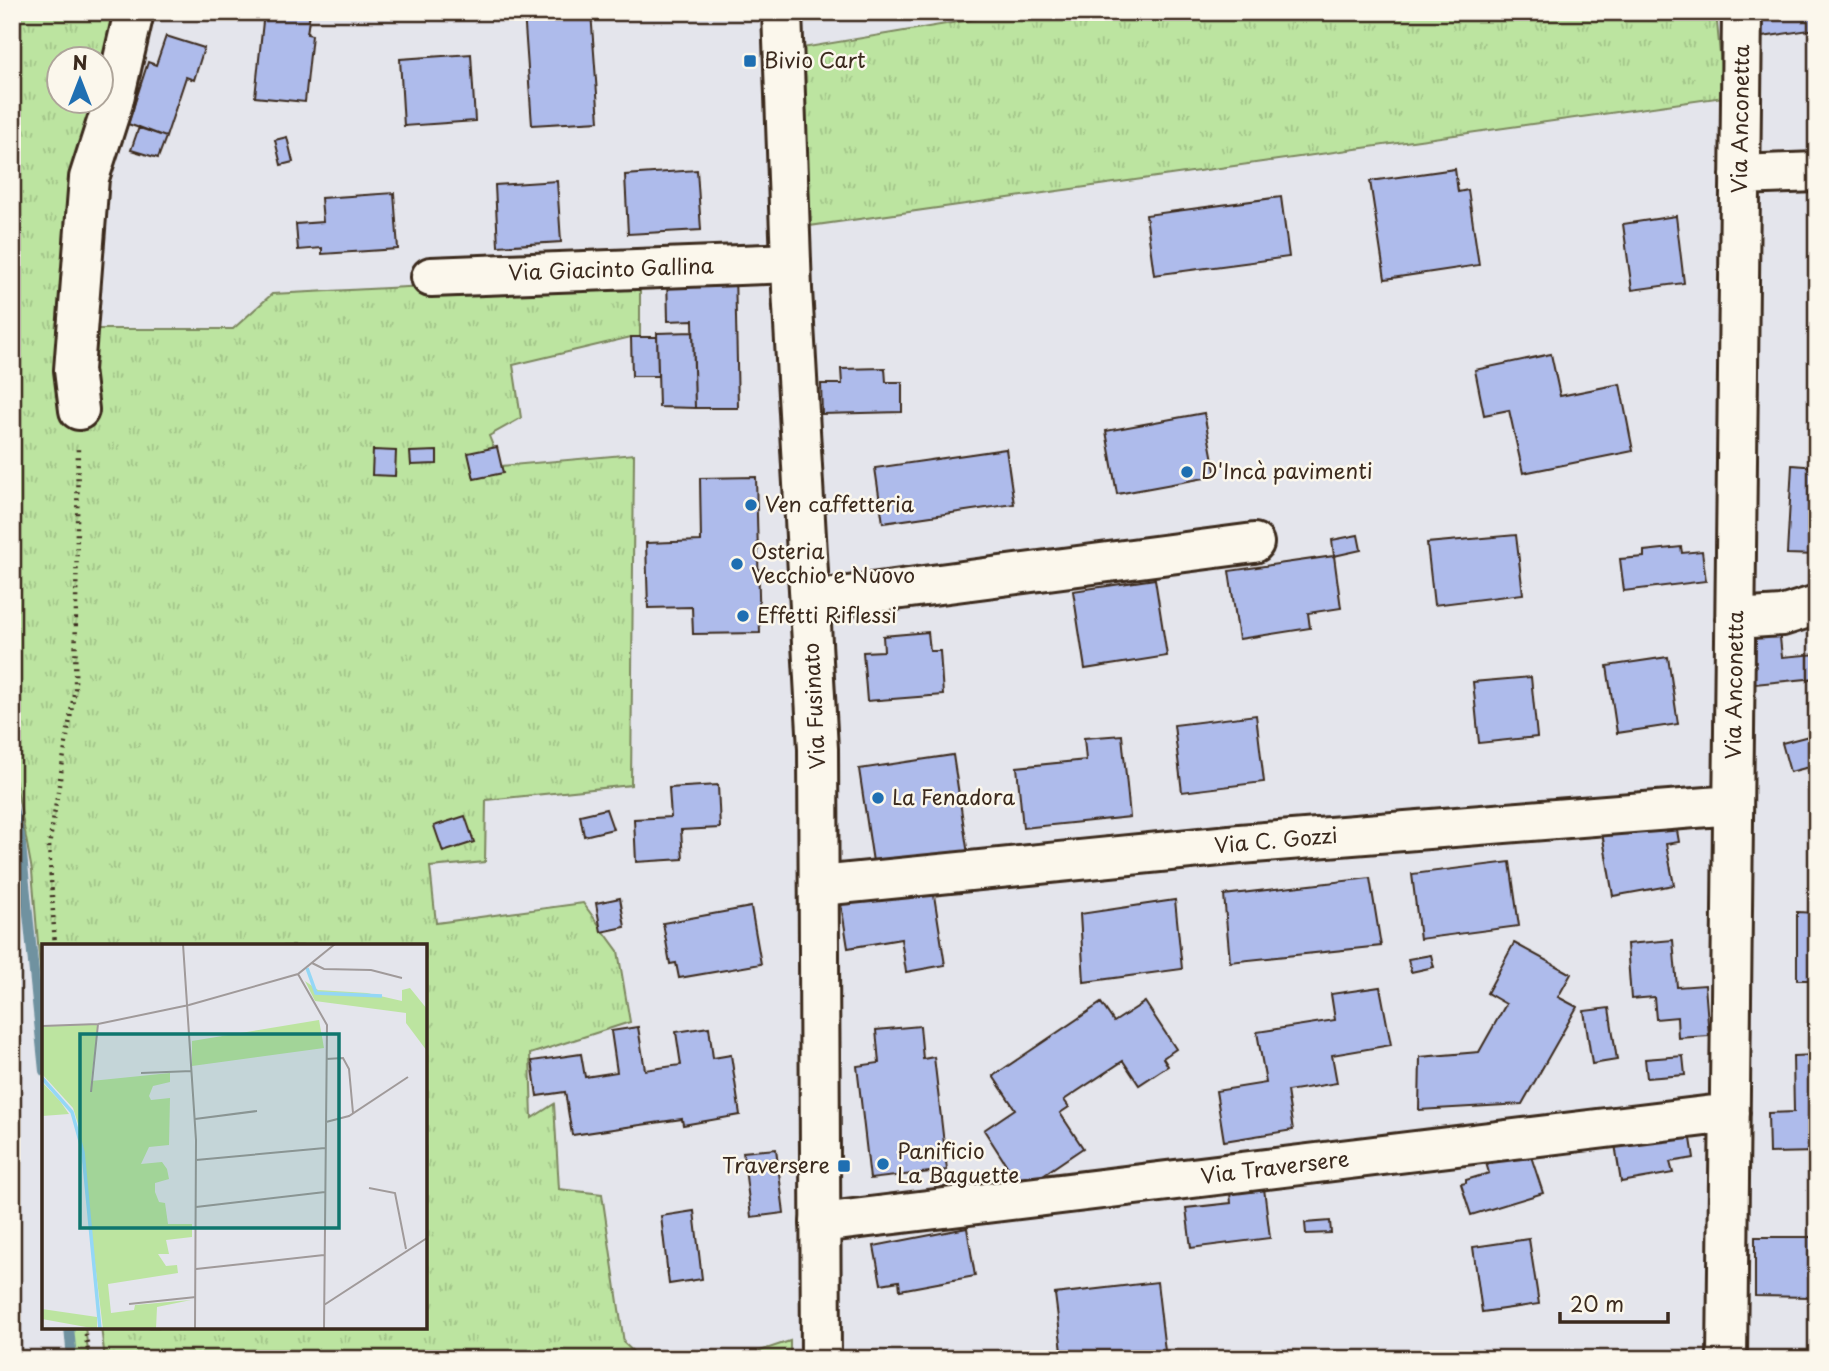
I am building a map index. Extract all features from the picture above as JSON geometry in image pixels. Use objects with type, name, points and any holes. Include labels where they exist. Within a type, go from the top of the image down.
[{"type":"street","points":[[79,410],[74,370],[89,178],[113,103],[134,12]]},
{"type":"street","name":"Via Fusinato","points":[[782,12],[791,263],[818,748],[821,1359]]},
{"type":"street","name":"Via Anconetta","points":[[1727,1359],[1742,12]]},
{"type":"street","points":[[1740,175],[1817,172]]},
{"type":"street","name":"Via Giacinto Gallina","points":[[431,277],[791,263]]},
{"type":"street","points":[[810,601],[1254,542]]},
{"type":"street","points":[[1735,619],[1782,616],[1817,605]]},
{"type":"street","name":"Via C. Gozzi","points":[[820,886],[1240,844],[1733,805]]},
{"type":"street","name":"Via Traversere","points":[[820,1223],[1730,1113]]},
{"type":"path","points":[[55,944],[49,846],[75,688],[79,410]]},
{"type":"path","points":[[85,1329],[89,1359]]},
{"type":"green space","points":[[12,12],[134,12],[116,114],[116,46],[46,46],[46,116],[116,116],[78,329],[233,329],[272,294],[640,275],[640,337],[513,365],[521,418],[489,436],[501,466],[634,454],[631,785],[486,800],[485,862],[430,867],[436,923],[583,903],[618,951],[630,1022],[530,1054],[532,1118],[554,1104],[559,1189],[602,1194],[624,1343],[641,1359],[105,1359],[101,1329],[427,1329],[427,944],[42,944],[42,992],[32,871],[12,762]]},
{"type":"green space","points":[[1018,12],[1716,12],[1724,97],[795,228],[790,50]]},
{"type":"green space","points":[[70,1329],[85,1329],[89,1359],[73,1359]]},
{"type":"green space","points":[[790,1341],[790,1359],[736,1359]]},
{"type":"building","points":[[264,12],[310,12],[307,34],[312,35],[305,102],[255,97]]},
{"type":"building","points":[[524,12],[591,12],[599,121],[532,125]]},
{"type":"building","points":[[1760,12],[1817,12],[1817,29],[1762,37]]},
{"type":"building","points":[[166,36],[204,48],[194,80],[186,77],[166,137],[128,124],[148,62],[156,65]]},
{"type":"building","points":[[471,54],[475,121],[404,126],[400,59]]},
{"type":"building","points":[[139,127],[166,137],[158,158],[131,150]]},
{"type":"building","points":[[287,137],[293,162],[281,165],[275,140]]},
{"type":"building","points":[[1455,169],[1458,192],[1468,190],[1479,265],[1385,279],[1370,181]]},
{"type":"building","points":[[697,170],[701,230],[628,234],[625,175]]},
{"type":"building","points":[[557,181],[561,242],[498,246],[495,185]]},
{"type":"building","points":[[394,193],[398,249],[322,254],[322,248],[298,250],[296,224],[323,222],[321,198]]},
{"type":"building","points":[[1281,197],[1289,257],[1154,275],[1146,215]]},
{"type":"building","points":[[1676,216],[1684,283],[1632,290],[1623,224]]},
{"type":"building","points":[[735,272],[738,408],[695,408],[693,320],[668,321],[667,274]]},
{"type":"building","points":[[693,332],[695,408],[659,407],[657,333]]},
{"type":"building","points":[[631,337],[657,337],[658,376],[632,376]]},
{"type":"building","points":[[1551,354],[1560,396],[1620,384],[1633,451],[1523,473],[1509,410],[1484,415],[1475,370]]},
{"type":"building","points":[[885,368],[886,382],[902,382],[902,412],[822,414],[821,384],[842,384],[841,369]]},
{"type":"building","points":[[1204,413],[1216,476],[1117,494],[1106,431]]},
{"type":"building","points":[[497,447],[503,473],[474,479],[468,453]]},
{"type":"building","points":[[1006,449],[1014,504],[883,523],[875,468]]},
{"type":"building","points":[[373,450],[396,451],[395,476],[372,475]]},
{"type":"building","points":[[437,451],[437,464],[411,465],[410,452]]},
{"type":"building","points":[[1792,465],[1817,467],[1817,555],[1787,554]]},
{"type":"building","points":[[756,477],[760,633],[693,634],[692,607],[648,608],[646,543],[701,541],[700,478]]},
{"type":"building","points":[[1358,535],[1361,550],[1334,556],[1332,540]]},
{"type":"building","points":[[1516,535],[1523,594],[1434,605],[1427,543]]},
{"type":"building","points":[[1681,547],[1682,553],[1702,551],[1706,581],[1624,591],[1620,559],[1644,557],[1644,551]]},
{"type":"building","points":[[1334,556],[1341,608],[1308,613],[1310,628],[1239,639],[1229,571]]},
{"type":"building","points":[[1155,579],[1167,656],[1085,669],[1073,591]]},
{"type":"building","points":[[1779,628],[1782,657],[1817,654],[1817,678],[1755,684],[1751,631]]},
{"type":"building","points":[[928,632],[930,651],[940,651],[943,695],[867,701],[863,652],[884,651],[883,636]]},
{"type":"building","points":[[1668,657],[1678,724],[1617,733],[1607,666]]},
{"type":"building","points":[[1531,677],[1537,737],[1479,743],[1473,682]]},
{"type":"building","points":[[1256,715],[1264,782],[1182,792],[1174,725]]},
{"type":"building","points":[[1122,735],[1130,817],[1023,828],[1017,767],[1086,760],[1084,738]]},
{"type":"building","points":[[1809,736],[1817,765],[1790,772],[1782,743]]},
{"type":"building","points":[[953,755],[969,861],[875,875],[859,769]]},
{"type":"building","points":[[718,785],[720,828],[681,830],[683,859],[636,862],[634,819],[671,817],[669,788]]},
{"type":"building","points":[[606,809],[613,829],[584,836],[580,815]]},
{"type":"building","points":[[1674,813],[1679,842],[1666,844],[1674,885],[1613,896],[1601,827]]},
{"type":"building","points":[[465,816],[474,842],[443,852],[434,826]]},
{"type":"building","points":[[1510,862],[1519,926],[1420,939],[1412,874]]},
{"type":"building","points":[[1370,878],[1381,946],[1230,962],[1224,895]]},
{"type":"building","points":[[933,889],[945,965],[906,972],[901,939],[848,948],[841,904]]},
{"type":"building","points":[[620,898],[625,927],[601,932],[596,903]]},
{"type":"building","points":[[1175,900],[1182,969],[1084,982],[1080,914]]},
{"type":"building","points":[[751,907],[761,964],[679,978],[676,963],[670,964],[663,923]]},
{"type":"building","points":[[1797,912],[1817,913],[1817,980],[1797,980]]},
{"type":"building","points":[[1673,940],[1677,987],[1705,985],[1709,1036],[1678,1038],[1677,1017],[1656,1019],[1654,997],[1631,999],[1627,944]]},
{"type":"building","points":[[1514,943],[1571,974],[1558,997],[1577,1007],[1522,1104],[1419,1110],[1420,1057],[1479,1052],[1506,1004],[1487,993]]},
{"type":"building","points":[[1431,955],[1434,967],[1411,972],[1408,959]]},
{"type":"building","points":[[1380,987],[1391,1045],[1332,1055],[1337,1083],[1287,1091],[1293,1130],[1224,1141],[1216,1091],[1266,1083],[1257,1032],[1335,1020],[1331,994]]},
{"type":"building","points":[[1145,1002],[1176,1049],[1163,1058],[1168,1066],[1139,1085],[1123,1061],[1064,1100],[1069,1107],[1060,1113],[1083,1148],[1022,1189],[984,1130],[1015,1109],[993,1076],[1101,1003],[1114,1022]]},
{"type":"building","points":[[1609,1008],[1617,1060],[1592,1064],[1584,1011]]},
{"type":"building","points":[[920,1026],[923,1059],[934,1057],[947,1170],[870,1179],[857,1066],[879,1063],[876,1030]]},
{"type":"building","points":[[638,1027],[645,1070],[681,1065],[676,1032],[709,1027],[713,1058],[731,1055],[740,1115],[683,1125],[682,1119],[572,1135],[565,1092],[537,1096],[532,1061],[581,1054],[585,1077],[617,1072],[611,1031]]},
{"type":"building","points":[[1817,1055],[1817,1152],[1769,1153],[1768,1113],[1794,1112],[1793,1056]]},
{"type":"building","points":[[1683,1056],[1685,1075],[1647,1078],[1645,1059]]},
{"type":"building","points":[[1689,1126],[1694,1158],[1670,1162],[1673,1173],[1621,1182],[1614,1138]]},
{"type":"building","points":[[1527,1144],[1543,1193],[1471,1215],[1461,1184],[1489,1173],[1484,1156]]},
{"type":"building","points":[[776,1149],[784,1213],[751,1217],[743,1152]]},
{"type":"building","points":[[1264,1188],[1270,1238],[1191,1248],[1186,1208],[1231,1203],[1230,1193]]},
{"type":"building","points":[[694,1211],[702,1279],[669,1284],[661,1216]]},
{"type":"building","points":[[1330,1221],[1331,1233],[1306,1234],[1305,1223]]},
{"type":"building","points":[[967,1228],[975,1276],[900,1290],[899,1281],[881,1284],[874,1246]]},
{"type":"building","points":[[1755,1237],[1812,1237],[1811,1297],[1755,1296]]},
{"type":"building","points":[[1529,1239],[1539,1304],[1482,1312],[1473,1247]]},
{"type":"building","points":[[1157,1282],[1165,1351],[1063,1359],[1055,1294]]},
{"type":"waterway","points":[[12,805],[20,835],[42,1051]]},
{"type":"waterway","points":[[69,1329],[72,1359]]},
{"type":"place","name":"Bivio Cart","points":[[750,61]]},
{"type":"place","name":"D'Incà pavimenti","points":[[1187,472]]},
{"type":"place","name":"Ven caffetteria","points":[[751,505]]},
{"type":"place","name":"Osteria Vecchio e Nuovo","points":[[737,564]]},
{"type":"place","name":"Effetti Riflessi","points":[[743,616]]},
{"type":"place","name":"La Fenadora","points":[[878,798]]},
{"type":"place","name":"Panificio La Baguette","points":[[883,1164]]},
{"type":"place","name":"Traversere","points":[[844,1166]]}]
